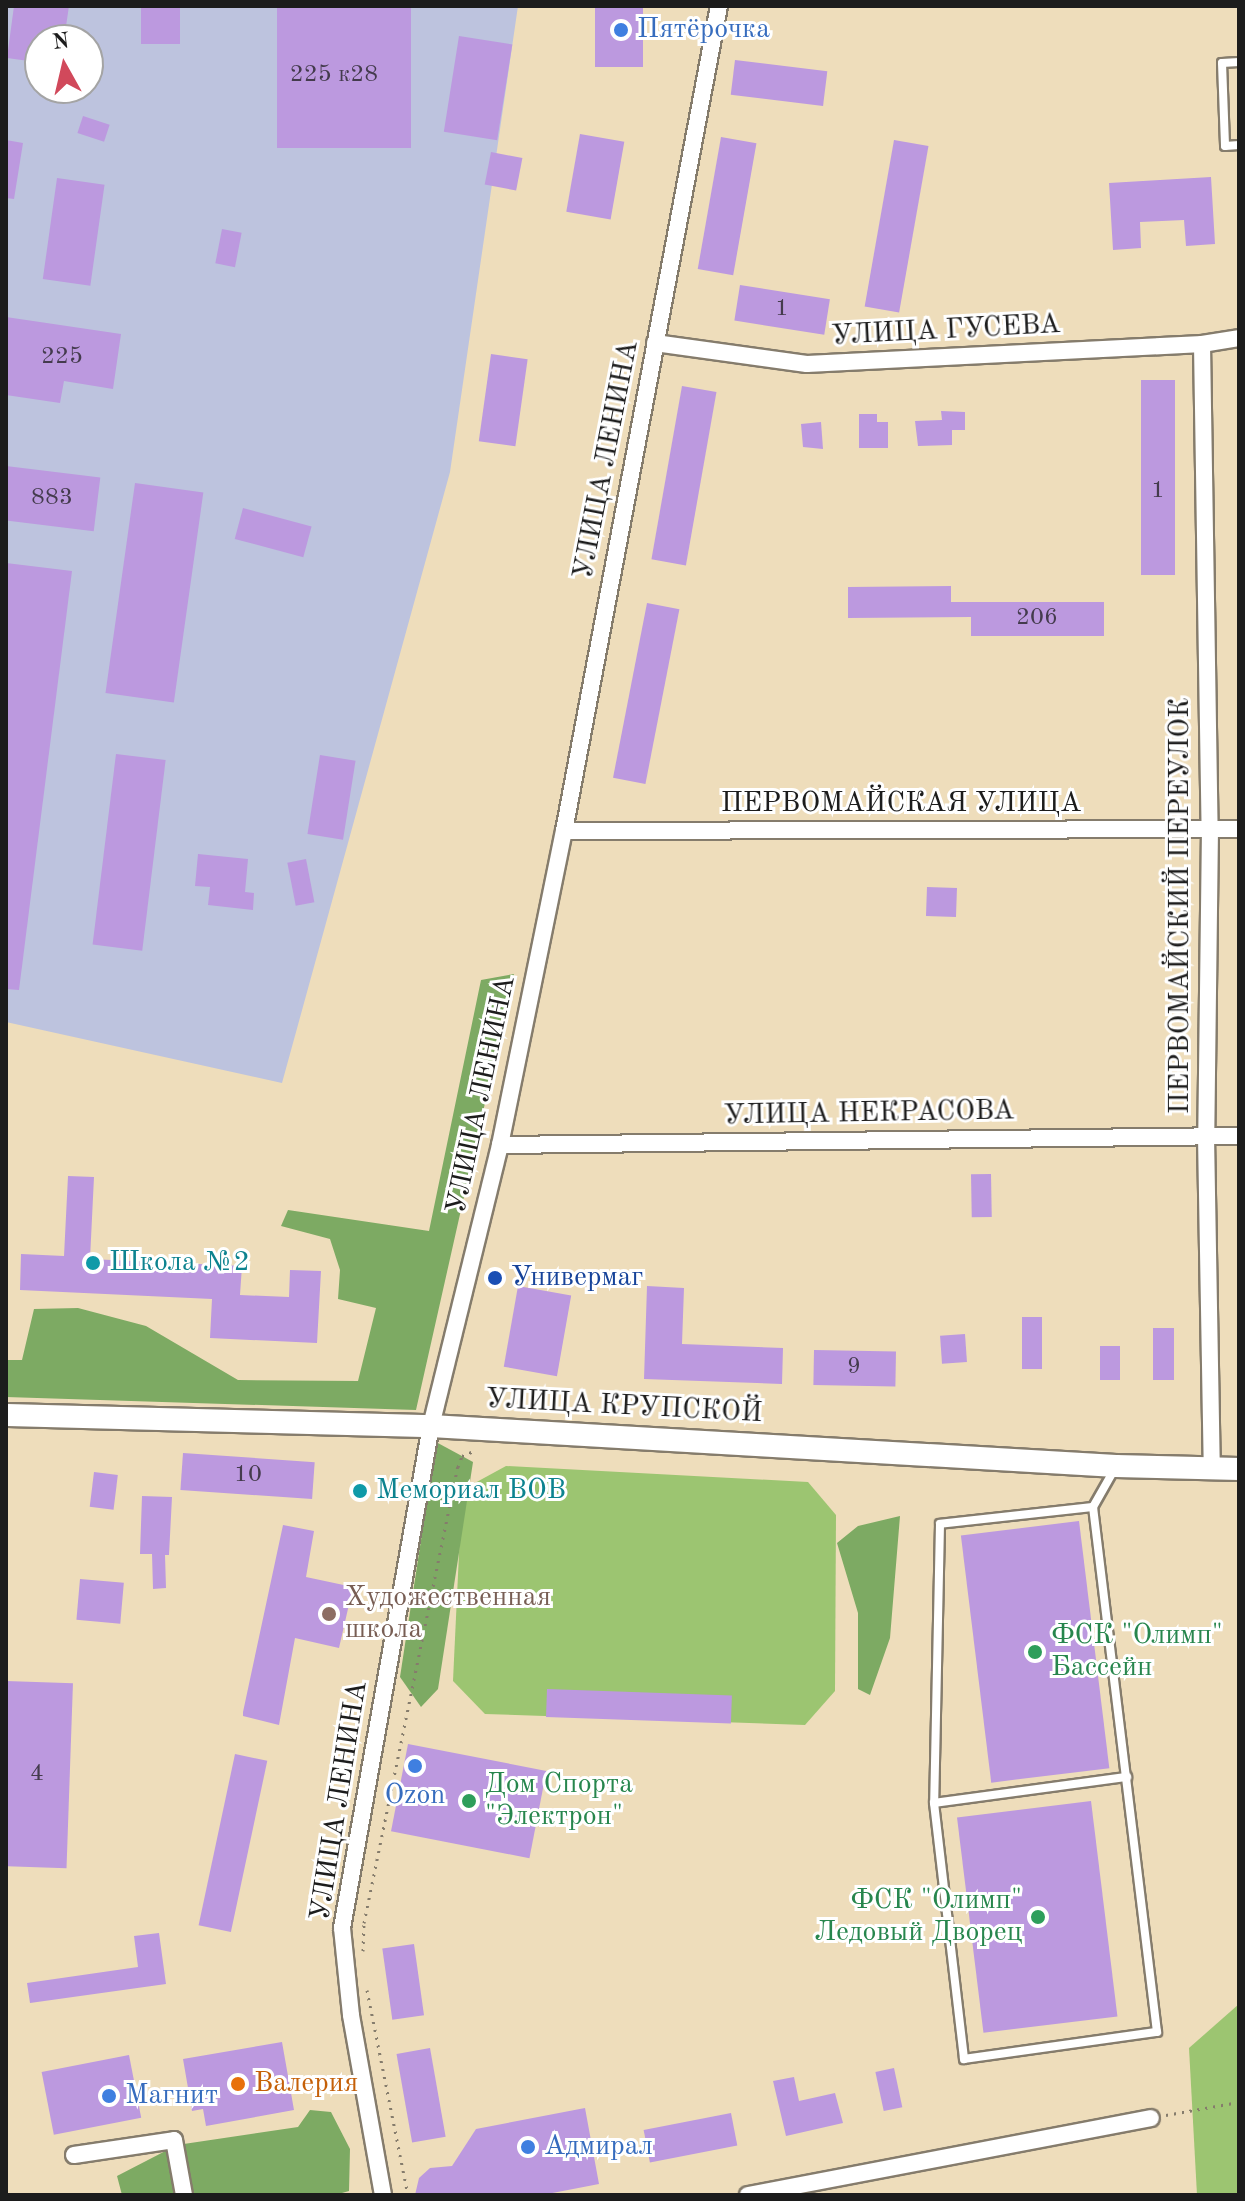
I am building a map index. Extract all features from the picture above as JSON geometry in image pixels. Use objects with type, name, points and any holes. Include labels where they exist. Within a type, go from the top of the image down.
[{"type":"street","name":"УЛИЦА ЛЕНИНА","points":[[383,2195],[351,2015],[342,1928],[431,1426],[500,1145],[564,831],[719,6]]},
{"type":"street","name":"УЛИЦА ГУСЕВА","points":[[655,343],[807,364],[1202,344],[1239,338]]},
{"type":"street","name":"ПЕРВОМАЙСКИЙ ПЕРЕУЛОК","points":[[1202,344],[1210,828],[1206,1136],[1212,1468]]},
{"type":"street","name":"ПЕРВОМАЙСКАЯ УЛИЦА","points":[[564,831],[1239,829]]},
{"type":"street","name":"УЛИЦА НЕКРАСОВА","points":[[500,1145],[1239,1136]]},
{"type":"street","name":"УЛИЦА КРУПСКОЙ","points":[[6,1415],[431,1426],[1116,1466],[1239,1469]]},
{"type":"street","points":[[748,2195],[1151,2118]]},
{"type":"street","points":[[74,2155],[174,2140],[184,2195]]},
{"type":"lane","points":[[1239,62],[1222,63],[1225,146],[1239,145]]},
{"type":"lane","points":[[1093,1507],[940,1524],[934,1803],[964,2059],[1157,2032],[1093,1507],[1116,1466]]},
{"type":"lane","points":[[934,1803],[1127,1777]]},
{"type":"path","points":[[363,1957],[364,1923],[458,1467],[462,1456],[482,1449]]},
{"type":"path","points":[[366,1987],[408,2195]]},
{"type":"path","points":[[1151,2118],[1239,2102]]},
{"type":"shaded area","points":[[6,6],[518,6],[450,472],[282,1083],[6,1022]]},
{"type":"green space","points":[[514,974],[416,1410],[6,1397],[6,1360],[22,1360],[34,1309],[78,1308],[146,1326],[238,1380],[358,1381],[376,1308],[338,1299],[340,1270],[330,1239],[281,1226],[288,1210],[429,1231],[481,980]]},
{"type":"green space","points":[[436,1442],[473,1462],[438,1689],[421,1707],[400,1677]]},
{"type":"green space","points":[[506,1466],[808,1482],[836,1515],[835,1691],[805,1725],[485,1714],[453,1681],[462,1490]]},
{"type":"green space","points":[[900,1516],[890,1638],[870,1695],[858,1689],[858,1613],[837,1543],[858,1526]]},
{"type":"green space","points":[[1239,2004],[1239,2195],[1197,2195],[1189,2048]]},
{"type":"green space","points":[[310,2110],[331,2112],[350,2149],[349,2191],[335,2195],[122,2195],[117,2176],[177,2145],[298,2127]]},
{"type":"building","points":[[14,6],[69,6],[66,24],[24,24],[24,60],[7,58]]},
{"type":"building","points":[[141,6],[180,6],[180,44],[141,44]]},
{"type":"building","points":[[277,6],[411,6],[411,148],[277,148]]},
{"type":"building","points":[[595,6],[643,6],[643,67],[595,67]]},
{"type":"building","points":[[459,36],[512,44],[497,140],[444,132]]},
{"type":"building","points":[[735,60],[827,71],[823,106],[731,95]]},
{"type":"building","points":[[83,116],[110,125],[104,142],[77,133]]},
{"type":"building","points":[[580,134],[624,142],[611,220],[566,212]]},
{"type":"building","points":[[721,137],[756,143],[733,275],[698,269]]},
{"type":"building","points":[[6,140],[23,143],[14,199],[6,198]]},
{"type":"building","points":[[894,140],[928,146],[899,313],[865,306]]},
{"type":"building","points":[[491,152],[522,158],[516,190],[485,184]]},
{"type":"building","points":[[1211,177],[1215,244],[1186,246],[1184,220],[1140,222],[1141,248],[1113,250],[1109,183]]},
{"type":"building","points":[[57,178],[105,185],[90,286],[43,279]]},
{"type":"building","points":[[222,229],[242,233],[235,267],[215,263]]},
{"type":"building","points":[[740,285],[830,299],[824,335],[734,321]]},
{"type":"building","points":[[6,317],[121,334],[113,389],[64,381],[60,403],[6,395]]},
{"type":"building","points":[[491,354],[528,359],[515,446],[479,441]]},
{"type":"building","points":[[1141,380],[1175,380],[1175,575],[1141,575]]},
{"type":"building","points":[[682,386],[716,392],[686,565],[651,559]]},
{"type":"building","points":[[941,411],[965,412],[965,430],[952,430],[952,445],[918,446],[915,421],[942,420]]},
{"type":"building","points":[[859,414],[877,414],[877,422],[888,422],[888,448],[859,448]]},
{"type":"building","points":[[821,422],[823,449],[803,447],[801,424]]},
{"type":"building","points":[[6,466],[100,478],[94,531],[6,520]]},
{"type":"building","points":[[135,483],[203,493],[174,703],[105,693]]},
{"type":"building","points":[[243,508],[312,526],[303,557],[235,539]]},
{"type":"building","points":[[6,563],[72,571],[19,990],[6,989]]},
{"type":"building","points":[[951,586],[951,602],[1104,602],[1104,636],[971,636],[971,617],[848,618],[848,587]]},
{"type":"building","points":[[647,603],[679,609],[645,784],[613,778]]},
{"type":"building","points":[[116,754],[166,760],[142,951],[93,945]]},
{"type":"building","points":[[320,755],[356,761],[343,840],[307,834]]},
{"type":"building","points":[[198,854],[248,859],[245,892],[254,893],[253,910],[208,905],[210,887],[195,886]]},
{"type":"building","points":[[306,859],[314,902],[296,906],[287,863]]},
{"type":"building","points":[[927,887],[957,888],[956,917],[926,916]]},
{"type":"building","points":[[971,1174],[991,1174],[992,1217],[972,1217]]},
{"type":"building","name":"Школа №2","points":[[68,1176],[94,1177],[90,1259],[242,1266],[240,1295],[289,1297],[290,1270],[321,1271],[317,1343],[210,1338],[212,1299],[20,1290],[21,1254],[64,1256]]},
{"type":"building","points":[[518,1286],[571,1295],[557,1376],[504,1367]]},
{"type":"building","points":[[647,1286],[684,1288],[682,1344],[783,1348],[782,1384],[644,1379]]},
{"type":"building","points":[[1022,1317],[1042,1317],[1042,1369],[1022,1369]]},
{"type":"building","points":[[1153,1328],[1174,1328],[1174,1380],[1153,1380]]},
{"type":"building","points":[[965,1334],[967,1362],[942,1364],[940,1336]]},
{"type":"building","points":[[1100,1346],[1120,1346],[1120,1380],[1100,1380]]},
{"type":"building","points":[[814,1350],[896,1351],[895,1386],[813,1385]]},
{"type":"building","points":[[183,1453],[315,1462],[312,1499],[180,1490]]},
{"type":"building","points":[[94,1472],[118,1475],[114,1510],[90,1507]]},
{"type":"building","points":[[142,1496],[172,1497],[169,1555],[165,1555],[166,1588],[153,1589],[152,1554],[140,1554]]},
{"type":"building","name":"ФСК \"Олимп\" Бассейн","points":[[1079,1521],[1109,1768],[991,1783],[961,1536]]},
{"type":"building","points":[[283,1525],[314,1531],[306,1577],[353,1587],[339,1648],[295,1638],[279,1725],[243,1716],[243,1712]]},
{"type":"building","points":[[80,1579],[124,1583],[120,1624],[76,1620]]},
{"type":"building","points":[[6,1681],[73,1683],[67,1868],[6,1866]]},
{"type":"building","points":[[547,1689],[732,1695],[731,1723],[546,1717]]},
{"type":"building","name":"Дом Спорта \"Электрон\"","points":[[408,1744],[546,1771],[529,1858],[391,1831]]},
{"type":"building","points":[[235,1754],[267,1761],[231,1932],[199,1925]]},
{"type":"building","name":"ФСК \"Олимп\" Ледовый Дворец","points":[[1091,1801],[1117,2016],[983,2033],[957,1817]]},
{"type":"building","points":[[159,1933],[166,1984],[30,2003],[27,1983],[138,1967],[134,1936]]},
{"type":"building","points":[[414,1944],[424,2015],[392,2020],[382,1948]]},
{"type":"building","name":"Валерия","points":[[282,2042],[294,2110],[206,2126],[203,2109],[192,2111],[183,2059]]},
{"type":"building","points":[[430,2048],[446,2137],[412,2143],[397,2054]]},
{"type":"building","points":[[129,2055],[141,2118],[54,2135],[42,2072]]},
{"type":"building","points":[[894,2068],[902,2107],[884,2111],[875,2072]]},
{"type":"building","points":[[794,2077],[799,2101],[835,2093],[843,2123],[786,2136],[773,2081]]},
{"type":"building","name":"Адмирал","points":[[585,2108],[599,2184],[542,2195],[415,2195],[419,2178],[430,2168],[452,2166],[476,2129]]},
{"type":"building","points":[[731,2113],[737,2145],[650,2162],[644,2130]]},
{"type":"place","name":"Пятёрочка","points":[[621,30]]},
{"type":"place","name":"Школа №2","points":[[93,1263]]},
{"type":"place","name":"Универмаг","points":[[495,1278]]},
{"type":"place","name":"Мемориал ВОВ","points":[[360,1491]]},
{"type":"place","name":"Художественная школа","points":[[329,1614]]},
{"type":"place","name":"ФСК \"Олимп\" Бассейн","points":[[1035,1652]]},
{"type":"place","name":"Ozon","points":[[415,1766]]},
{"type":"place","name":"Дом Спорта \"Электрон\"","points":[[469,1801]]},
{"type":"place","name":"ФСК \"Олимп\" Ледовый Дворец","points":[[1038,1917]]},
{"type":"place","name":"Валерия","points":[[238,2084]]},
{"type":"place","name":"Магнит","points":[[109,2096]]},
{"type":"place","name":"Адмирал","points":[[528,2147]]}]
